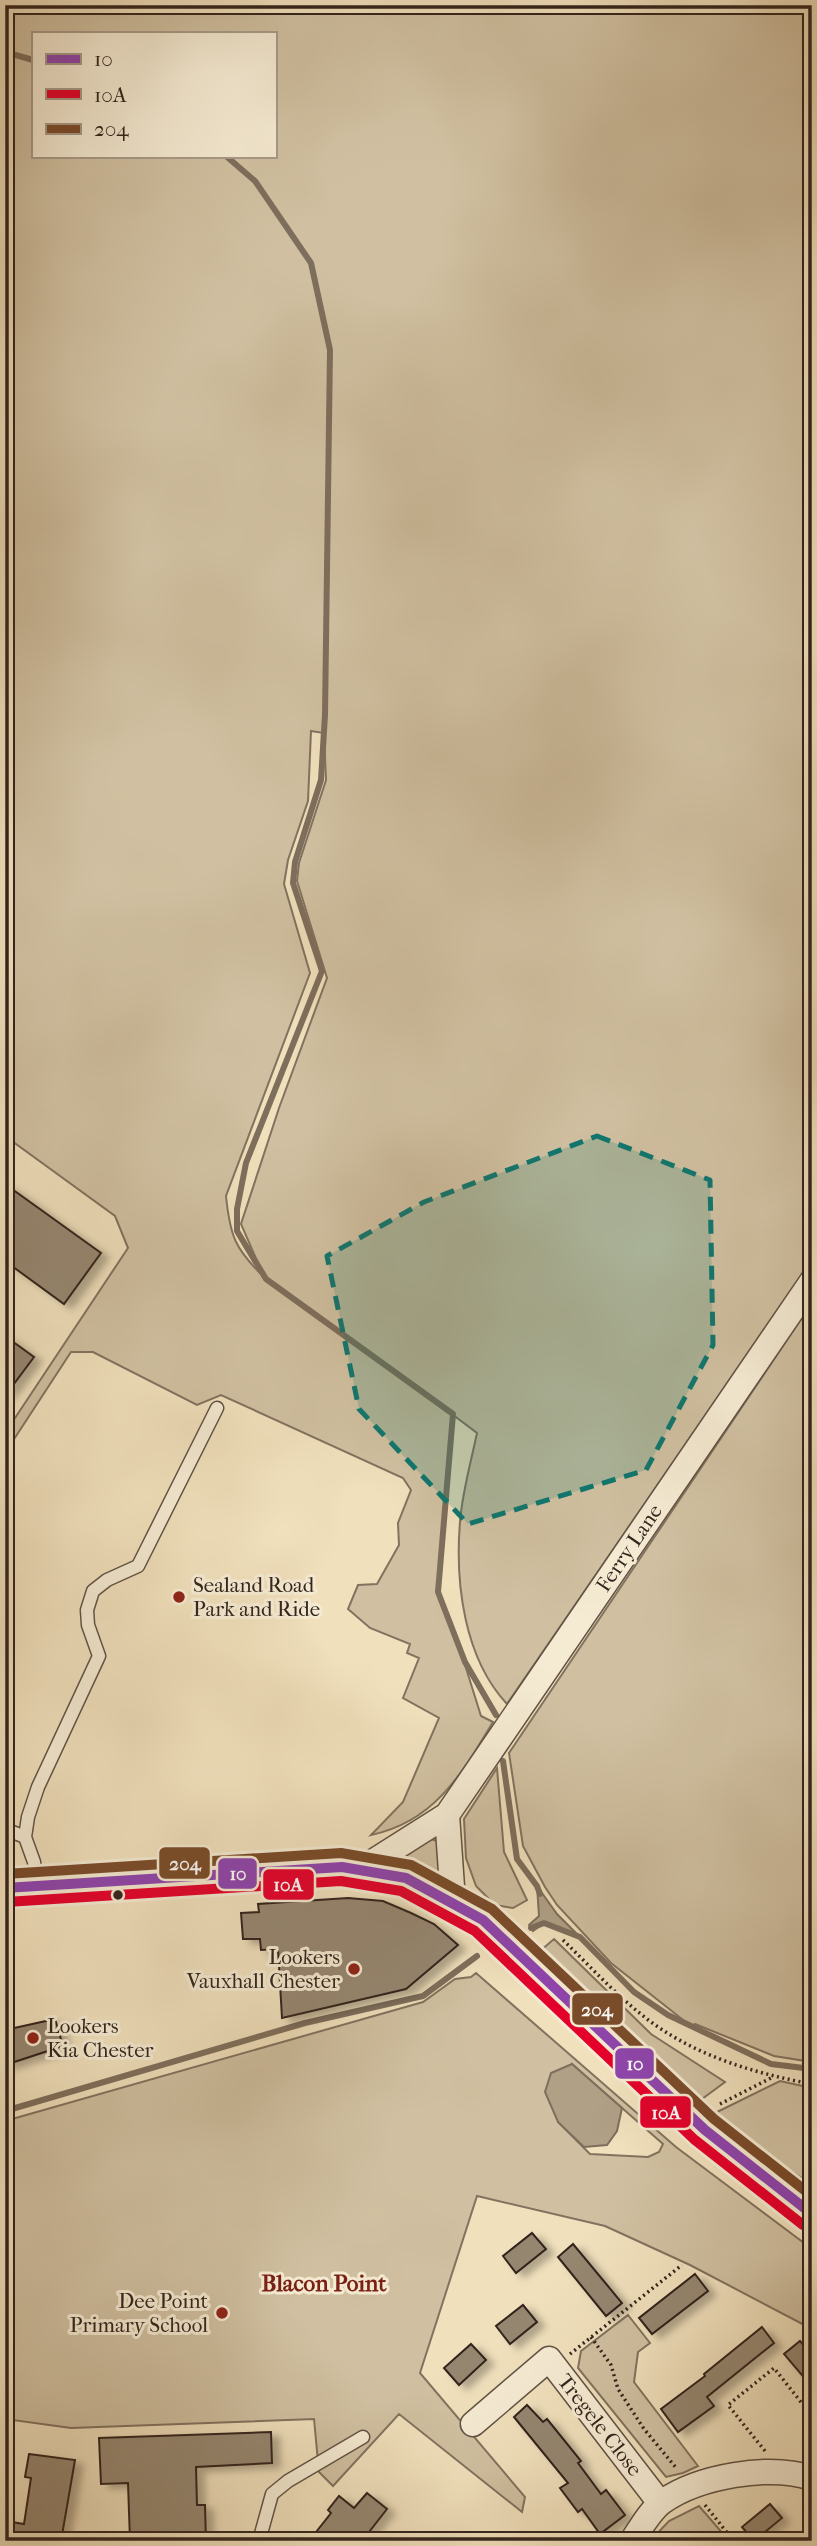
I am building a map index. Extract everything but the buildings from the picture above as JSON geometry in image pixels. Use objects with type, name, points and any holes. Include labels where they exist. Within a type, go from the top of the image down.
[{"type":"main road","points":[[21,1887],[342,1867],[406,1878],[453,1901],[483,1920],[692,2118],[812,2214]]},
{"type":"street","name":"Ferry Lane","points":[[360,1870],[447,1815],[812,1281]]},
{"type":"street","points":[[447,1815],[453,1901]]},
{"type":"street","name":"Tregele Close","points":[[473,2424],[549,2359],[660,2503]]},
{"type":"street","points":[[632,2541],[660,2503],[713,2479],[768,2471],[781,2471],[812,2479]]},
{"type":"lane","points":[[21,1887],[34,1862],[25,1838],[28,1817],[38,1787],[99,1656],[88,1625],[87,1610],[93,1591],[107,1580],[138,1566],[217,1408]]},
{"type":"lane","points":[[5,1829],[25,1838]]},
{"type":"lane","points":[[259,2541],[272,2494],[288,2481],[363,2437]]},
{"type":"path","points":[[564,1940],[641,2015],[667,2034],[728,2062],[812,2084]]},
{"type":"path","points":[[692,2118],[774,2076]]},
{"type":"path","points":[[555,2367],[682,2265]]},
{"type":"path","points":[[591,2337],[611,2365],[618,2389],[644,2429],[729,2535],[723,2541]]},
{"type":"path","points":[[768,2471],[769,2456],[727,2405],[774,2368],[812,2416]]},
{"type":"highlighted area","points":[[597,1136],[710,1180],[713,1345],[646,1470],[468,1524],[359,1409],[327,1256],[424,1202]]},
{"type":"shaded area","points":[[5,5],[812,5],[812,1260],[507,1704],[481,1665],[472,1642],[461,1594],[460,1522],[477,1433],[453,1415],[438,1592],[481,1716],[493,1722],[444,1794],[429,1808],[393,1829],[371,1835],[403,1802],[439,1718],[403,1698],[419,1658],[407,1653],[410,1644],[370,1628],[348,1609],[358,1585],[377,1584],[399,1545],[398,1523],[411,1490],[403,1478],[221,1395],[197,1405],[93,1352],[71,1352],[5,1453],[5,1433],[128,1248],[115,1216],[5,1136]],"holes":[[[311,731],[324,733],[326,780],[299,863],[297,881],[327,978],[279,1108],[241,1224],[264,1277],[240,1250],[232,1232],[226,1196],[310,973],[284,884],[288,860],[308,801]]]},
{"type":"shaded area","points":[[812,1303],[812,2062],[774,2056],[695,2024],[692,2027],[611,1963],[557,1905],[523,1846],[509,1753]]},
{"type":"shaded area","points":[[497,1768],[504,1852],[527,1900],[513,1908],[495,1905],[476,1886],[466,1858],[464,1819]]},
{"type":"shaded area","points":[[428,1838],[440,1842],[444,1871],[435,1876],[405,1864],[402,1854]]},
{"type":"shaded area","points":[[537,1886],[557,1914],[580,1937],[544,1923],[533,1931],[529,1925],[539,1916]]},
{"type":"shaded area","points":[[554,1939],[651,2034],[725,2082],[698,2102],[540,1951]]},
{"type":"shaded area","points":[[476,1973],[676,2147],[812,2249],[812,2329],[690,2265],[605,2226],[477,2196],[420,2373],[525,2497],[522,2512],[399,2414],[333,2486],[319,2472],[314,2419],[71,2428],[5,2419],[5,2121],[423,2002],[455,1979],[471,1977]],"holes":[[[572,2064],[663,2144],[659,2152],[648,2157],[590,2154],[558,2122]]]},
{"type":"shaded area","points":[[572,2064],[622,2108],[617,2131],[607,2145],[584,2147],[558,2122],[545,2092],[551,2073]]},
{"type":"shaded area","points":[[780,2081],[812,2088],[812,2185],[709,2116]]},
{"type":"shaded area","points":[[628,2315],[650,2343],[638,2352],[634,2382],[698,2466],[683,2473],[666,2477],[578,2368],[581,2351]]},
{"type":"shaded area","points":[[699,2506],[725,2536],[718,2541],[650,2541],[669,2521]]},
{"type":"waterway","points":[[5,52],[32,60]]},
{"type":"waterway","points":[[228,158],[255,181],[311,263],[330,350],[325,715],[321,780],[295,862],[293,883],[322,971],[246,1163],[237,1209],[237,1231],[266,1279],[453,1414],[438,1592],[465,1662],[496,1715]]},
{"type":"waterway","points":[[503,1761],[517,1859],[540,1894]]},
{"type":"waterway","points":[[531,1928],[544,1923],[580,1937],[634,1992],[668,2015],[771,2064],[812,2069]]},
{"type":"waterway","points":[[5,2111],[305,2023],[423,1996],[477,1956]]},
{"type":"transit line","name":"204","points":[[5,1874],[341,1853],[411,1865],[492,1909],[714,2119],[812,2196]]},
{"type":"transit line","name":"10","points":[[5,1888],[342,1867],[406,1878],[483,1920],[705,2130],[812,2214]]},
{"type":"transit line","name":"10A","points":[[6,1902],[341,1881],[401,1891],[475,1931],[695,2140],[803,2225]]},
{"type":"place","name":"Sealand Road Park and Ride","points":[[179,1597]]},
{"type":"place","name":"Lookers Vauxhall Chester","points":[[354,1969]]},
{"type":"place","name":"Lookers Kia Chester","points":[[33,2038]]},
{"type":"place","name":"Dee Point Primary School","points":[[222,2313]]},
{"type":"district","name":"Blacon Point","points":[[324,2283]]}]
